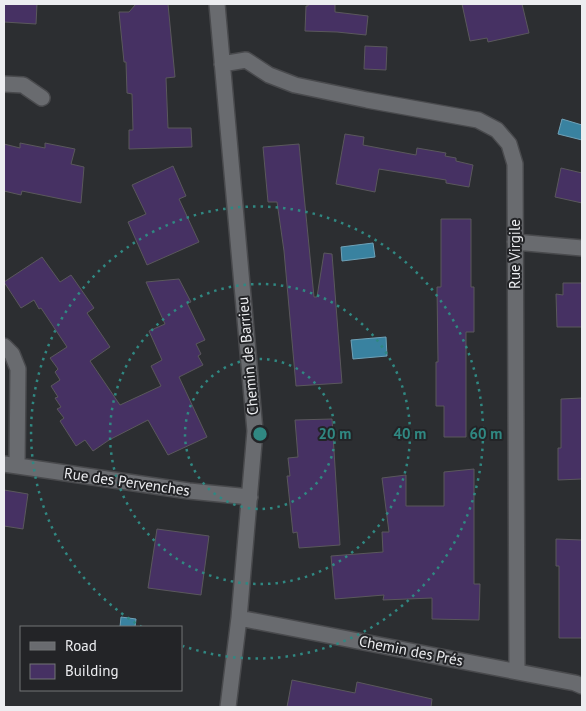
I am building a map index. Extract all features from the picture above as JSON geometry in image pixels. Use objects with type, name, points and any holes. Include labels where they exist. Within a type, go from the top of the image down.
[{"type":"street","name":"Chemin de Barrieu","points":[[217,4],[255,431],[228,707]]},
{"type":"street","name":"Rue Virgile","points":[[222,64],[246,60],[269,75],[295,85],[478,120],[497,130],[509,144],[515,164],[517,671]]},
{"type":"street","points":[[4,84],[23,85],[42,98]]},
{"type":"street","points":[[515,242],[582,248]]},
{"type":"street","points":[[4,346],[12,354],[18,369],[10,464]]},
{"type":"street","name":"Rue des Pervenches","points":[[10,464],[189,491],[250,497]]},
{"type":"street","name":"Chemin des Prés","points":[[238,618],[517,671],[582,686]]},
{"type":"water","points":[[562,119],[582,125],[582,140],[558,134]]},
{"type":"water","points":[[373,243],[375,257],[342,261],[341,247]]},
{"type":"water","points":[[386,337],[387,356],[353,359],[351,340]]},
{"type":"water","points":[[121,617],[136,619],[135,626],[120,626]]},
{"type":"building","points":[[4,4],[37,4],[36,24],[4,22]]},
{"type":"building","points":[[136,4],[168,4],[175,77],[166,78],[168,128],[191,128],[192,147],[129,149],[129,130],[133,130],[132,94],[127,93],[126,62],[124,62],[119,12],[129,12]]},
{"type":"building","points":[[308,4],[335,4],[335,12],[368,16],[366,35],[305,31],[306,6]]},
{"type":"building","points":[[462,4],[522,4],[529,33],[488,42],[487,38],[470,41]]},
{"type":"building","points":[[365,46],[387,47],[386,70],[364,69]]},
{"type":"building","points":[[345,134],[364,137],[363,145],[416,155],[417,148],[446,153],[445,156],[456,158],[456,161],[473,165],[469,187],[446,183],[446,180],[379,169],[375,192],[336,184]]},
{"type":"building","points":[[20,143],[45,148],[45,143],[75,149],[71,164],[84,167],[81,203],[22,191],[21,195],[4,191],[4,144],[20,148]]},
{"type":"building","points":[[299,144],[314,297],[317,297],[324,253],[332,254],[342,383],[296,386],[284,251],[277,202],[268,202],[263,147]]},
{"type":"building","points":[[173,166],[186,196],[179,199],[199,242],[147,265],[128,222],[146,214],[132,185]]},
{"type":"building","points":[[561,168],[582,173],[582,203],[555,197]]},
{"type":"building","points":[[441,219],[471,219],[471,287],[474,287],[474,332],[466,332],[466,437],[444,437],[444,406],[436,406],[436,362],[438,362],[437,287],[441,287]]},
{"type":"building","points":[[42,257],[60,282],[71,275],[94,308],[87,313],[110,347],[90,361],[120,405],[161,386],[151,366],[162,360],[149,331],[165,324],[146,282],[179,279],[191,302],[187,303],[205,340],[196,344],[201,354],[198,356],[203,365],[179,377],[207,437],[168,455],[148,420],[109,440],[93,451],[85,440],[76,446],[60,421],[64,418],[57,409],[61,407],[55,398],[58,397],[51,386],[60,380],[55,372],[58,369],[50,358],[67,347],[34,300],[21,308],[4,282]]},
{"type":"building","points":[[563,283],[582,283],[582,327],[557,327],[556,294],[563,295]]},
{"type":"building","points":[[582,398],[582,479],[558,480],[558,448],[561,448],[561,399]]},
{"type":"building","points":[[332,419],[340,545],[299,548],[297,532],[293,533],[287,476],[290,476],[288,458],[298,457],[295,420]]},
{"type":"building","points":[[474,469],[474,584],[480,584],[479,620],[432,619],[432,598],[383,600],[384,595],[335,599],[331,556],[383,552],[382,532],[389,532],[382,478],[406,475],[406,506],[444,506],[444,472]]},
{"type":"building","points":[[4,490],[28,494],[23,529],[4,526]]},
{"type":"building","points":[[157,529],[209,536],[201,595],[148,588]]},
{"type":"building","points":[[556,539],[582,540],[582,638],[559,638],[559,566],[556,566]]},
{"type":"building","points":[[292,680],[355,693],[357,682],[432,699],[431,707],[287,707]]}]
